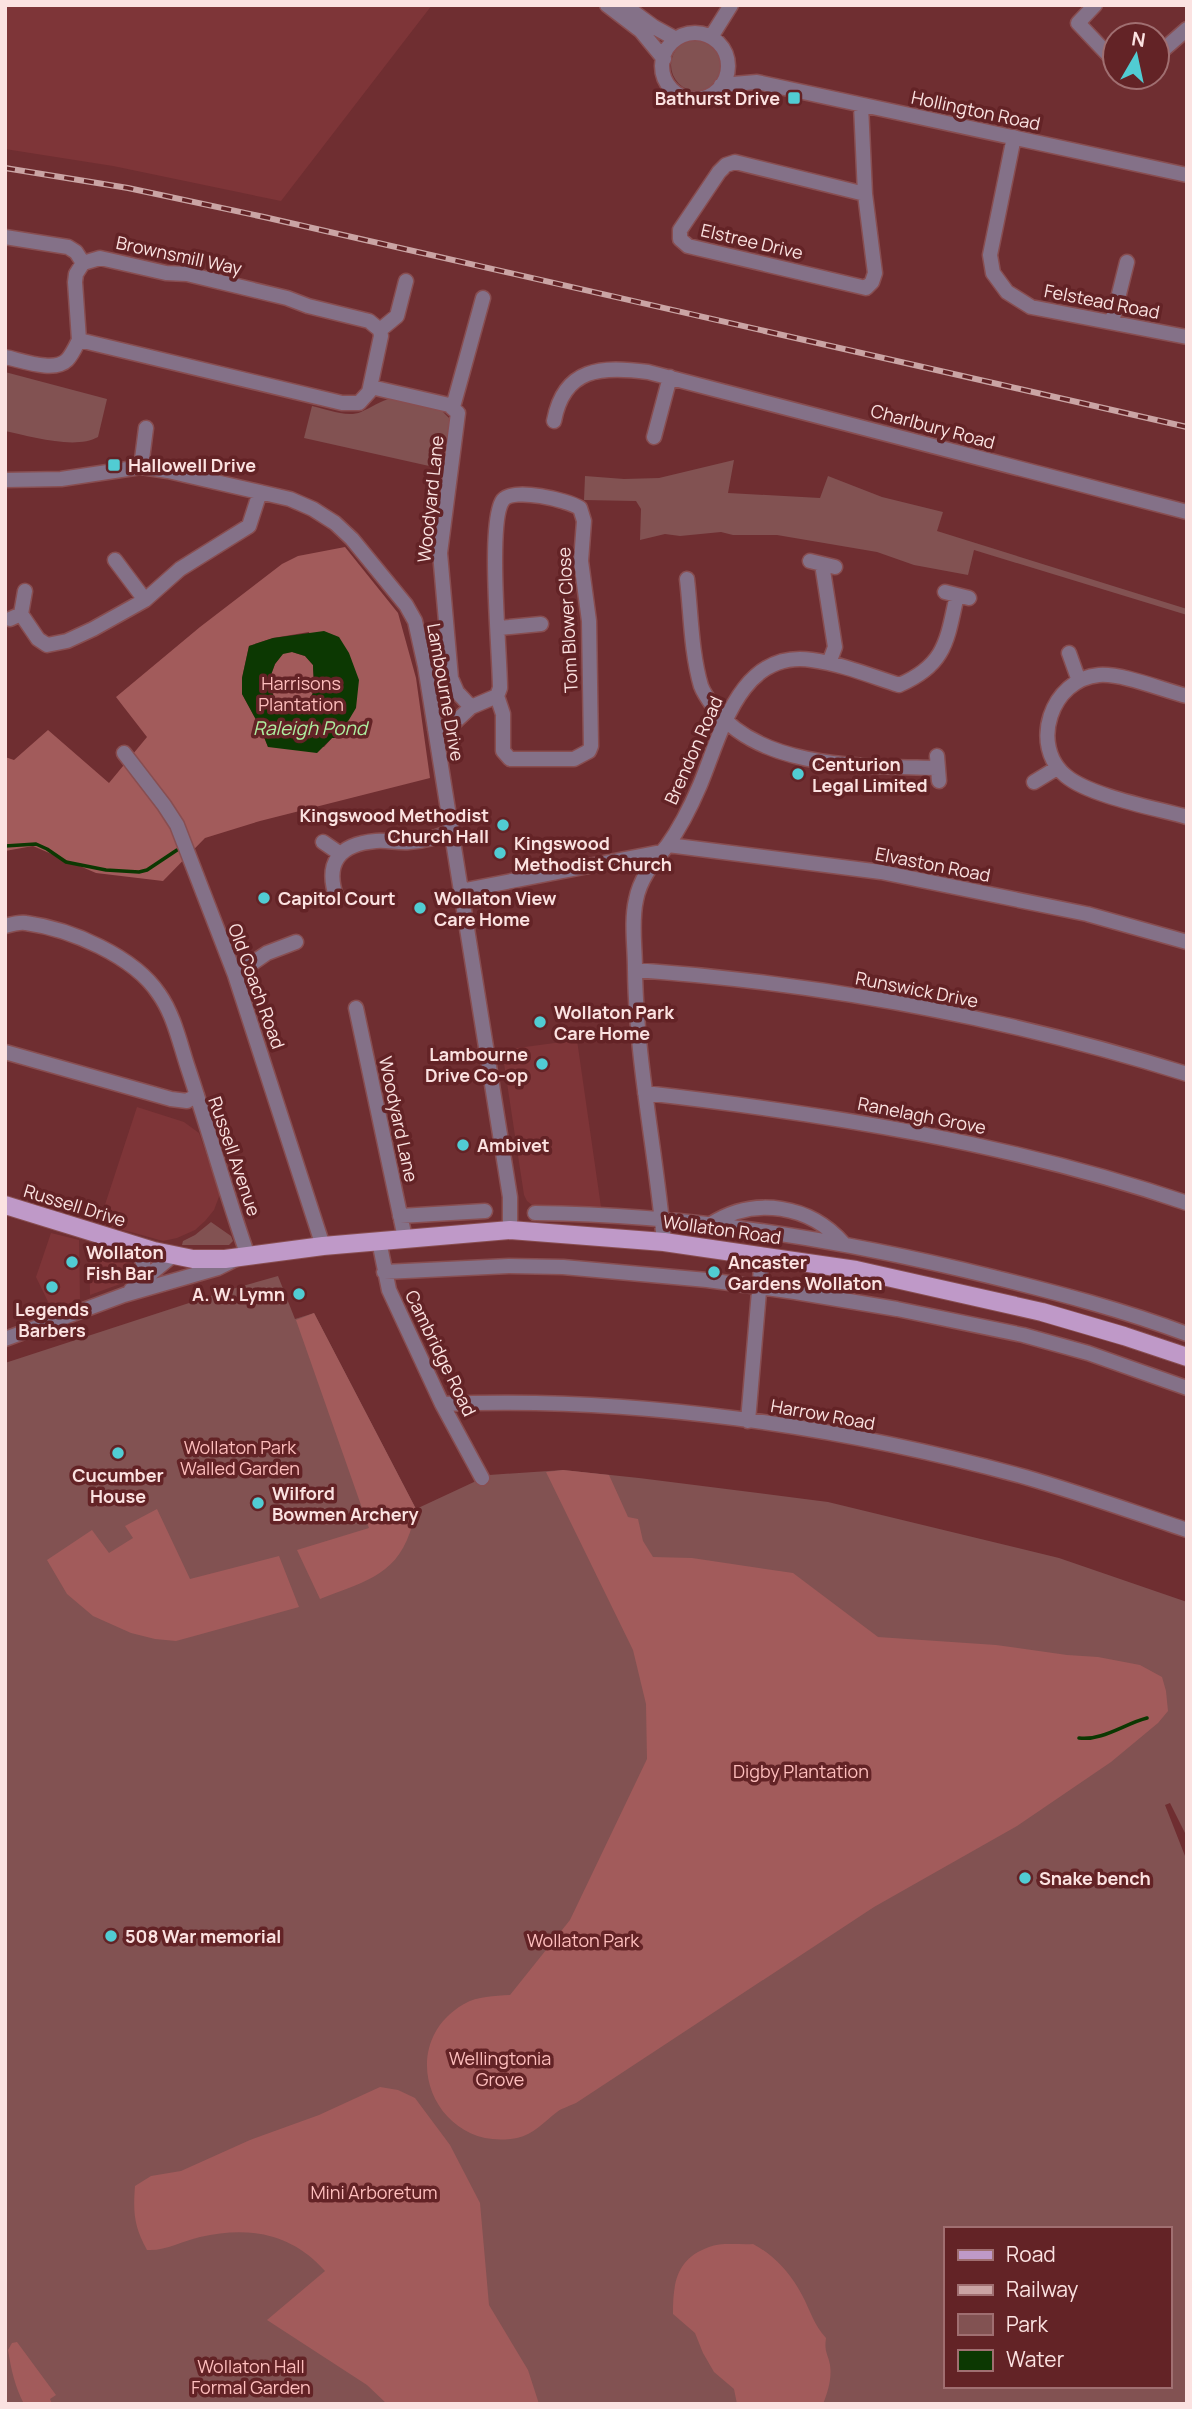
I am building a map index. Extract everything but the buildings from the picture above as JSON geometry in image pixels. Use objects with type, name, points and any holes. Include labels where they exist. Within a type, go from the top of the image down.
[{"type":"main road","name":"Russell Drive","points":[[5,1205],[133,1244]]},
{"type":"main road","name":"Wollaton Road","points":[[133,1244],[174,1256],[208,1259],[510,1230],[664,1242],[856,1270],[965,1294],[1124,1336],[1187,1357]]},
{"type":"street","points":[[607,5],[641,31],[664,59]]},
{"type":"street","points":[[624,5],[676,39]]},
{"type":"street","points":[[711,37],[731,5]]},
{"type":"street","points":[[1095,5],[1078,23],[1101,47]]},
{"type":"street","points":[[1171,43],[1187,29]]},
{"type":"street","points":[[688,33],[702,33],[724,49],[728,63],[727,74],[713,93],[687,99],[679,96],[665,81],[664,59],[668,48],[676,39],[688,33]]},
{"type":"street","name":"Hollington Road","points":[[728,63],[757,82]]},
{"type":"street","name":"Hollington Road","points":[[721,85],[757,82],[1187,175]]},
{"type":"street","name":"Elstree Drive","points":[[861,105],[866,194],[875,273],[866,288],[688,246],[680,239],[680,230],[719,172],[726,165],[735,162],[866,194]]},
{"type":"street","name":"Felstead Road","points":[[1014,137],[990,255],[993,273],[1007,292],[1031,307],[1187,337]]},
{"type":"street","points":[[5,237],[68,247],[76,252],[83,263],[76,274],[75,282],[79,340],[68,359],[60,364],[46,365],[5,357]]},
{"type":"street","name":"Brownsmill Way","points":[[83,263],[92,259],[109,259],[166,273],[187,274],[362,319],[380,330]]},
{"type":"street","points":[[1112,322],[1127,262]]},
{"type":"street","points":[[79,340],[342,403],[359,403],[367,396],[371,387],[381,342],[380,330],[397,316],[406,281]]},
{"type":"street","name":"Woodyard Lane","points":[[471,707],[457,692],[451,678],[440,567],[454,408],[483,298]]},
{"type":"street","name":"Charlbury Road","points":[[554,421],[556,407],[570,383],[587,373],[608,369],[628,370],[670,377],[1187,512]]},
{"type":"street","points":[[654,436],[670,377]]},
{"type":"street","points":[[371,387],[454,408]]},
{"type":"street","points":[[141,467],[146,428]]},
{"type":"street","name":"Lambourne Drive","points":[[5,480],[61,479],[141,467],[290,499],[335,523],[352,539],[406,605],[415,621],[422,645],[510,1197],[510,1230]]},
{"type":"street","points":[[25,591],[15,617],[38,639],[46,651],[67,641],[96,636],[145,600],[180,569],[249,526],[260,492]]},
{"type":"street","name":"Tom Blower Close","points":[[512,494],[563,500],[580,508],[584,521],[581,575],[589,621],[589,751],[574,759],[510,759],[503,751],[503,715],[497,696],[500,688],[495,543],[500,507],[504,499],[512,494]]},
{"type":"street","points":[[115,560],[145,600]]},
{"type":"street","points":[[822,564],[835,647],[829,663]]},
{"type":"street","points":[[687,578],[702,688],[725,722],[754,741],[794,755],[846,765],[938,768]]},
{"type":"street","name":"Brendon Road","points":[[664,1242],[635,1000],[636,900],[649,868],[690,807],[725,722],[749,681],[765,669],[786,660],[810,659],[899,685],[924,672],[942,652],[957,595]]},
{"type":"street","name":"Tom Blower Close","points":[[499,628],[541,624]]},
{"type":"street","points":[[1069,653],[1079,681]]},
{"type":"street","points":[[1187,696],[1112,675],[1091,676],[1064,692],[1048,719],[1048,745],[1057,768],[1086,788],[1187,817]]},
{"type":"street","points":[[435,729],[456,721],[471,707],[497,696]]},
{"type":"street","name":"Old Coach Road","points":[[124,754],[177,825],[235,975],[323,1246]]},
{"type":"street","points":[[1034,782],[1057,768]]},
{"type":"street","points":[[337,898],[331,873],[333,863],[340,853],[375,841],[408,843],[441,836],[450,831]]},
{"type":"street","points":[[323,842],[340,853]]},
{"type":"street","name":"Elvaston Road","points":[[460,891],[664,848],[881,872],[1087,914],[1187,942]]},
{"type":"street","points":[[5,926],[24,923],[66,933],[112,953],[142,974],[159,994],[170,1014],[197,1095]]},
{"type":"street","points":[[235,975],[267,953],[290,948]]},
{"type":"street","name":"Runswick Drive","points":[[635,970],[748,981],[882,999],[1108,1049],[1187,1074]]},
{"type":"street","name":"Woodyard Lane","points":[[356,1008],[405,1238]]},
{"type":"street","name":"Russell Avenue","points":[[5,1052],[172,1099],[187,1101],[197,1095],[244,1256]]},
{"type":"street","name":"Ranelagh Grove","points":[[645,1093],[764,1107],[886,1126],[1060,1164],[1187,1203]]},
{"type":"street","points":[[711,1224],[749,1209],[784,1209],[817,1221],[844,1244]]},
{"type":"street","points":[[400,1216],[485,1211]]},
{"type":"street","name":"Wollaton Road","points":[[535,1213],[581,1213],[662,1219],[844,1244],[1072,1297],[1187,1334]]},
{"type":"street","name":"Cambridge Road","points":[[379,1241],[389,1290],[442,1404],[482,1478]]},
{"type":"street","points":[[133,1244],[144,1264],[145,1273],[141,1283]]},
{"type":"street","points":[[748,1421],[762,1255]]},
{"type":"street","points":[[174,1256],[181,1264],[178,1282]]},
{"type":"street","name":"Wollaton Road","points":[[124,1295],[174,1256]]},
{"type":"street","name":"Wollaton Road","points":[[5,1339],[124,1295],[178,1282],[244,1256]]},
{"type":"street","points":[[384,1272],[497,1266],[563,1267],[850,1300],[1023,1335],[1088,1353],[1187,1388]]},
{"type":"street","name":"Harrow Road","points":[[442,1404],[502,1401],[571,1403],[748,1421],[905,1448],[1024,1477],[1124,1507],[1187,1530]]},
{"type":"shaded area","points":[[5,5],[432,5],[281,201],[113,166],[5,149]]},
{"type":"shaded area","points":[[577,1040],[601,1207],[532,1205],[524,1195],[502,1050]]},
{"type":"shaded area","points":[[137,1107],[184,1122],[199,1133],[220,1194],[214,1210],[205,1221],[195,1230],[177,1238],[163,1241],[99,1223]]},
{"type":"shaded area","points":[[51,1233],[79,1240],[80,1299],[52,1310],[36,1277]]},
{"type":"shaded area","points":[[89,1246],[131,1260],[134,1268],[131,1280],[90,1295]]},
{"type":"green space","points":[[697,39],[716,46],[723,65],[716,84],[697,91],[678,84],[671,65],[678,46]]},
{"type":"green space","points":[[5,372],[107,399],[98,437],[88,441],[65,442],[5,431]]},
{"type":"green space","points":[[392,398],[442,411],[454,423],[447,470],[304,438],[312,406],[343,414],[355,414]]},
{"type":"green space","points":[[734,460],[728,493],[820,498],[828,476],[882,497],[943,512],[937,531],[1187,609],[1187,615],[974,550],[968,575],[914,565],[877,552],[777,535],[733,535],[721,532],[680,536],[665,534],[640,540],[641,509],[636,501],[584,500],[585,476],[659,478]]},
{"type":"green space","name":"Harrisons Plantation","points":[[345,547],[398,613],[416,678],[430,778],[260,821],[205,838],[163,881],[96,873],[33,846],[5,851],[5,757],[14,760],[48,730],[109,783],[147,737],[116,697],[200,627],[282,564],[298,556]],"holes":[[[309,632],[332,738],[324,747],[268,747],[242,694],[242,678],[249,646],[273,638]]]},
{"type":"green space","points":[[292,652],[305,656],[313,665],[314,684],[307,701],[300,707],[287,709],[278,703],[268,683],[275,664],[283,653]]},
{"type":"green space","points":[[211,1222],[231,1236],[233,1241],[229,1245],[182,1245],[183,1241]]},
{"type":"green space","name":"Wollaton Park","points":[[278,1276],[295,1319],[314,1313],[416,1509],[489,1475],[563,1470],[639,1478],[828,1502],[1059,1558],[1187,1602],[1187,1837],[1170,1803],[1165,1805],[1187,1861],[1187,2404],[5,2404],[5,1363]]},
{"type":"green space","points":[[314,1313],[416,1509],[404,1547],[395,1560],[371,1578],[320,1599],[297,1550],[369,1528],[296,1320]]},
{"type":"green space","name":"Digby Plantation","points":[[563,1470],[609,1475],[628,1517],[638,1519],[643,1541],[653,1557],[692,1558],[793,1573],[878,1637],[996,1645],[1098,1657],[1140,1665],[1162,1677],[1168,1711],[1158,1723],[1111,1762],[1017,1826],[874,1907],[576,2103],[559,2111],[534,2131],[517,2138],[488,2139],[464,2130],[445,2114],[432,2093],[427,2069],[430,2045],[442,2022],[464,2004],[480,1998],[510,1995],[570,1920],[647,1759],[646,1704],[633,1650],[546,1472]]},
{"type":"green space","points":[[157,1509],[190,1579],[279,1556],[299,1607],[176,1641],[131,1633],[93,1616],[67,1594],[47,1560],[92,1530],[109,1553],[133,1538],[125,1526]]},
{"type":"green space","name":"Mini Arboretum","points":[[380,2087],[398,2090],[415,2098],[450,2145],[480,2203],[489,2305],[528,2370],[539,2404],[387,2404],[367,2385],[267,2320],[325,2271],[298,2248],[283,2241],[252,2233],[235,2232],[200,2237],[147,2250],[135,2219],[135,2186],[151,2176],[181,2171]]},
{"type":"green space","points":[[753,2244],[775,2259],[793,2280],[826,2338],[830,2375],[823,2404],[737,2404],[734,2389],[714,2372],[695,2333],[673,2314],[676,2282],[689,2258],[714,2245]]},
{"type":"green space","points":[[17,2342],[56,2395],[50,2399],[52,2404],[24,2404],[14,2378],[8,2350],[12,2343]]},
{"type":"water","name":"Raleigh Pond","points":[[324,631],[339,637],[349,653],[359,680],[356,708],[338,738],[332,738],[317,753],[268,747],[242,694],[242,678],[249,646],[273,638]],"holes":[[[292,652],[305,656],[313,665],[313,693],[300,707],[286,708],[277,701],[268,683],[275,664],[283,654]]]},
{"type":"waterway","points":[[5,846],[36,844],[66,862],[106,870],[139,872],[147,870],[177,850]]},
{"type":"waterway","points":[[1079,1738],[1105,1735],[1147,1718]]},
{"type":"railway","points":[[5,168],[128,188],[264,217],[1187,427]]},
{"type":"place","name":"Bathurst Drive","points":[[794,98]]},
{"type":"place","name":"Hallowell Drive","points":[[114,465]]},
{"type":"place","name":"Centurion Legal Limited","points":[[798,774]]},
{"type":"place","name":"Kingswood Methodist Church Hall","points":[[503,825]]},
{"type":"place","name":"Kingswood Methodist Church","points":[[500,853]]},
{"type":"place","name":"Capitol Court","points":[[264,898]]},
{"type":"place","name":"Wollaton View Care Home","points":[[420,908]]},
{"type":"place","name":"Wollaton Park Care Home","points":[[540,1022]]},
{"type":"place","name":"Lambourne Drive Co-op","points":[[542,1064]]},
{"type":"place","name":"Ambivet","points":[[463,1145]]},
{"type":"place","name":"Wollaton Fish Bar","points":[[72,1262]]},
{"type":"place","name":"Ancaster Gardens Wollaton","points":[[714,1272]]},
{"type":"place","name":"Legends Barbers","points":[[52,1287]]},
{"type":"place","name":"A. W. Lymn","points":[[299,1294]]},
{"type":"place","name":"Cucumber House","points":[[118,1453]]},
{"type":"place","name":"Wilford Bowmen Archery","points":[[258,1503]]},
{"type":"place","name":"Snake bench","points":[[1025,1878]]},
{"type":"place","name":"508 War memorial","points":[[111,1936]]},
{"type":"park label","name":"Wollaton Park Walled Garden","points":[[240,1457]]},
{"type":"park label","name":"Wellingtonia Grove","points":[[500,2068]]},
{"type":"park label","name":"Wollaton Hall Formal Garden","points":[[251,2376]]}]
